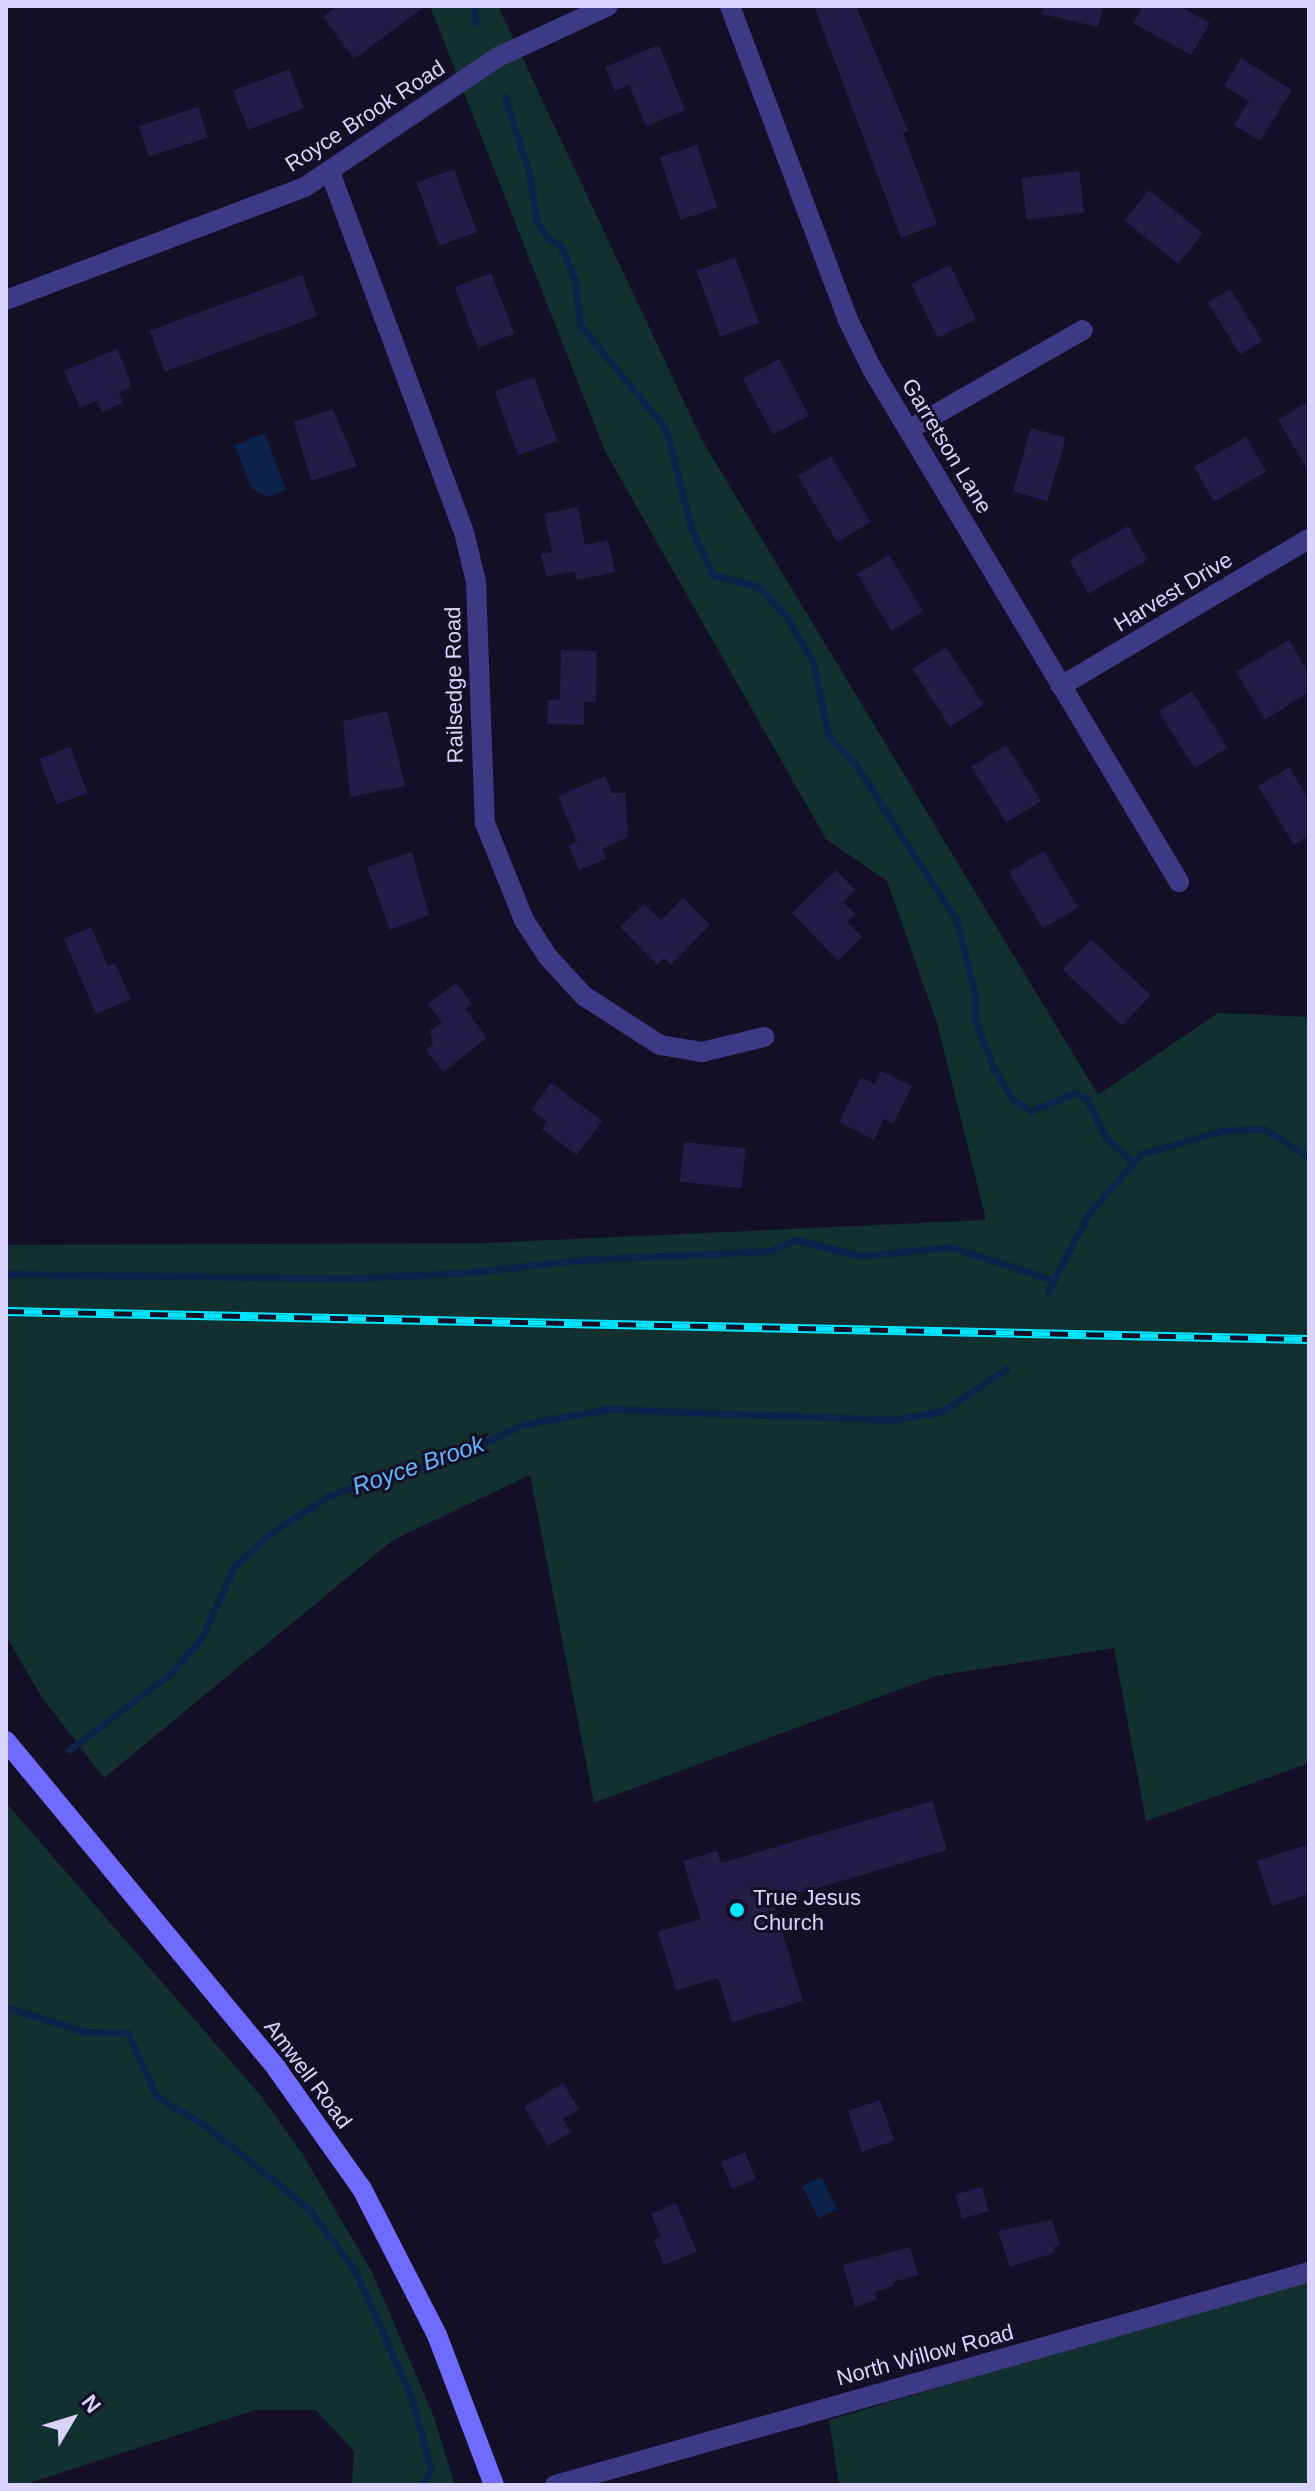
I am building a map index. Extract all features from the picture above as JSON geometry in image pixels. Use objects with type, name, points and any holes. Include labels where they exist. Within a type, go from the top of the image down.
[{"type":"main road","name":"Amwell Road","points":[[6,1741],[277,2069],[362,2189],[437,2335],[494,2485]]},
{"type":"street","name":"Royce Brook Road","points":[[6,300],[273,201],[330,172],[498,57],[608,6]]},
{"type":"street","name":"Garretson Lane","points":[[730,6],[847,318],[1179,882]]},
{"type":"street","name":"Railsedge Road","points":[[330,172],[464,532],[476,582],[485,823],[524,920],[548,957],[584,996],[660,1045],[702,1052],[764,1037]]},
{"type":"street","points":[[910,429],[1083,330]]},
{"type":"street","name":"Harvest Drive","points":[[1061,686],[1309,539]]},
{"type":"street","name":"North Willow Road","points":[[555,2485],[1309,2272]]},
{"type":"green space","points":[[430,6],[498,6],[703,442],[1098,1095],[1218,1013],[1309,1017],[1309,1763],[1146,1821],[1114,1648],[936,1676],[594,1803],[530,1475],[393,1540],[104,1778],[41,1696],[6,1636],[6,1245],[487,1243],[986,1220],[937,1023],[887,881],[826,839],[605,451]]},
{"type":"green space","points":[[6,1803],[261,2096],[302,2153],[373,2274],[433,2415],[455,2485],[352,2485],[354,2451],[316,2410],[255,2410],[23,2485],[6,2485]]},
{"type":"green space","points":[[1309,2278],[1309,2485],[839,2485],[829,2420]]},
{"type":"water","points":[[265,433],[286,490],[267,497],[251,488],[235,445]]},
{"type":"water","points":[[821,2177],[837,2209],[819,2219],[802,2187]]},
{"type":"building","points":[[337,6],[425,6],[354,59],[323,17]]},
{"type":"building","points":[[814,6],[856,6],[908,131],[903,133],[937,224],[901,238]]},
{"type":"building","points":[[1043,6],[1103,6],[1098,27],[1042,14]]},
{"type":"building","points":[[1143,6],[1179,6],[1210,23],[1191,55],[1133,23]]},
{"type":"building","points":[[659,45],[685,110],[646,126],[629,85],[615,91],[605,67]]},
{"type":"building","points":[[1241,58],[1292,90],[1260,141],[1234,125],[1249,101],[1224,86]]},
{"type":"building","points":[[289,69],[304,108],[248,130],[233,91]]},
{"type":"building","points":[[198,107],[208,137],[149,157],[139,126]]},
{"type":"building","points":[[697,145],[717,208],[680,220],[660,157]]},
{"type":"building","points":[[454,169],[477,232],[439,246],[416,183]]},
{"type":"building","points":[[1079,171],[1084,213],[1027,220],[1021,178]]},
{"type":"building","points":[[1149,190],[1203,233],[1178,264],[1124,220]]},
{"type":"building","points":[[735,257],[759,323],[720,337],[696,271]]},
{"type":"building","points":[[950,265],[976,319],[938,338],[911,284]]},
{"type":"building","points":[[491,273],[514,334],[478,348],[455,287]]},
{"type":"building","points":[[302,275],[317,316],[165,372],[150,330]]},
{"type":"building","points":[[1230,289],[1262,341],[1240,355],[1208,303]]},
{"type":"building","points":[[117,349],[130,380],[130,388],[119,393],[123,403],[102,412],[97,401],[80,408],[64,371]]},
{"type":"building","points":[[779,359],[809,416],[773,435],[743,378]]},
{"type":"building","points":[[534,377],[557,441],[518,455],[495,391]]},
{"type":"building","points":[[1309,401],[1309,472],[1278,420]]},
{"type":"building","points":[[333,409],[357,466],[311,481],[294,422]]},
{"type":"building","points":[[1031,428],[1066,438],[1047,501],[1013,491]]},
{"type":"building","points":[[1246,437],[1266,472],[1214,502],[1194,467]]},
{"type":"building","points":[[831,456],[871,522],[837,542],[798,476]]},
{"type":"building","points":[[578,507],[585,545],[608,540],[615,572],[576,580],[575,571],[546,577],[541,554],[552,552],[544,514]]},
{"type":"building","points":[[1128,526],[1148,560],[1089,594],[1069,560]]},
{"type":"building","points":[[889,555],[923,612],[891,631],[857,574]]},
{"type":"building","points":[[1289,640],[1309,674],[1309,692],[1265,720],[1236,672]]},
{"type":"building","points":[[946,647],[984,705],[950,727],[912,669]]},
{"type":"building","points":[[561,650],[597,651],[596,702],[584,702],[584,725],[547,724],[548,700],[560,700]]},
{"type":"building","points":[[1192,691],[1228,748],[1194,768],[1159,712]]},
{"type":"building","points":[[387,711],[405,786],[350,797],[343,721]]},
{"type":"building","points":[[1006,745],[1041,801],[1006,823],[971,767]]},
{"type":"building","points":[[70,747],[88,793],[57,805],[39,759]]},
{"type":"building","points":[[1289,767],[1309,800],[1309,835],[1294,845],[1258,786]]},
{"type":"building","points":[[605,776],[612,793],[625,793],[628,837],[602,849],[606,859],[579,870],[569,846],[577,842],[558,796]]},
{"type":"building","points":[[1044,851],[1078,908],[1043,929],[1009,872]]},
{"type":"building","points":[[412,852],[429,915],[390,930],[367,867]]},
{"type":"building","points":[[836,870],[855,890],[843,902],[855,914],[847,922],[862,937],[838,961],[792,913]]},
{"type":"building","points":[[683,898],[710,925],[671,965],[664,958],[657,965],[620,927],[644,904],[661,920]]},
{"type":"building","points":[[91,927],[108,966],[115,963],[131,999],[96,1014],[64,939]]},
{"type":"building","points":[[1091,939],[1151,995],[1122,1026],[1062,970]]},
{"type":"building","points":[[456,983],[472,1004],[465,1009],[487,1038],[443,1072],[426,1050],[433,1044],[430,1031],[442,1022],[428,1004]]},
{"type":"building","points":[[881,1071],[912,1086],[893,1124],[884,1119],[874,1140],[839,1122],[861,1077],[874,1084]]},
{"type":"building","points":[[551,1083],[602,1121],[577,1155],[542,1129],[547,1121],[531,1110]]},
{"type":"building","points":[[684,1142],[746,1148],[741,1188],[680,1182]]},
{"type":"building","name":"True Jesus Church","points":[[932,1801],[947,1850],[773,1901],[803,2001],[732,2022],[718,1978],[676,1990],[658,1932],[701,1919],[683,1861],[717,1851],[721,1863]]},
{"type":"building","points":[[1309,1844],[1309,1894],[1272,1906],[1257,1861]]},
{"type":"building","points":[[563,2083],[579,2109],[563,2119],[571,2132],[548,2146],[524,2107]]},
{"type":"building","points":[[880,2100],[894,2141],[862,2152],[848,2111]]},
{"type":"building","points":[[745,2152],[756,2179],[732,2189],[721,2162]]},
{"type":"building","points":[[982,2187],[989,2211],[962,2219],[955,2195]]},
{"type":"building","points":[[676,2203],[697,2252],[664,2265],[654,2240],[661,2237],[651,2214]]},
{"type":"building","points":[[1052,2220],[1060,2245],[1053,2248],[1054,2253],[1010,2267],[998,2231]]},
{"type":"building","points":[[910,2247],[918,2275],[893,2282],[894,2286],[875,2292],[877,2300],[855,2307],[843,2265]]},
{"type":"waterway","points":[[474,6],[476,22]]},
{"type":"waterway","points":[[505,97],[529,172],[536,219],[547,238],[560,245],[575,280],[580,325],[666,429],[691,527],[713,575],[759,587],[786,616],[813,662],[828,735],[856,765],[957,922],[975,994],[975,1020],[994,1069],[1013,1100],[1031,1111],[1075,1093],[1086,1098],[1106,1138],[1134,1162]]},
{"type":"waterway","name":"Royce Brook","points":[[1048,1291],[1089,1213],[1141,1154],[1221,1131],[1264,1129],[1309,1157]]},
{"type":"waterway","points":[[6,1274],[353,1278],[463,1273],[578,1260],[770,1251],[795,1240],[860,1256],[951,1247],[1054,1280]]},
{"type":"waterway","name":"Royce Brook","points":[[69,1750],[171,1673],[201,1639],[234,1567],[269,1534],[327,1497],[385,1475],[446,1461],[524,1424],[609,1409],[892,1420],[943,1411],[1006,1369]]},
{"type":"waterway","points":[[6,2007],[86,2032],[128,2033],[156,2096],[206,2126],[308,2208],[356,2272],[411,2396],[431,2469],[422,2485]]},
{"type":"railway","points":[[6,1311],[1309,1339]]},
{"type":"place","name":"True Jesus Church","points":[[737,1910]]}]
